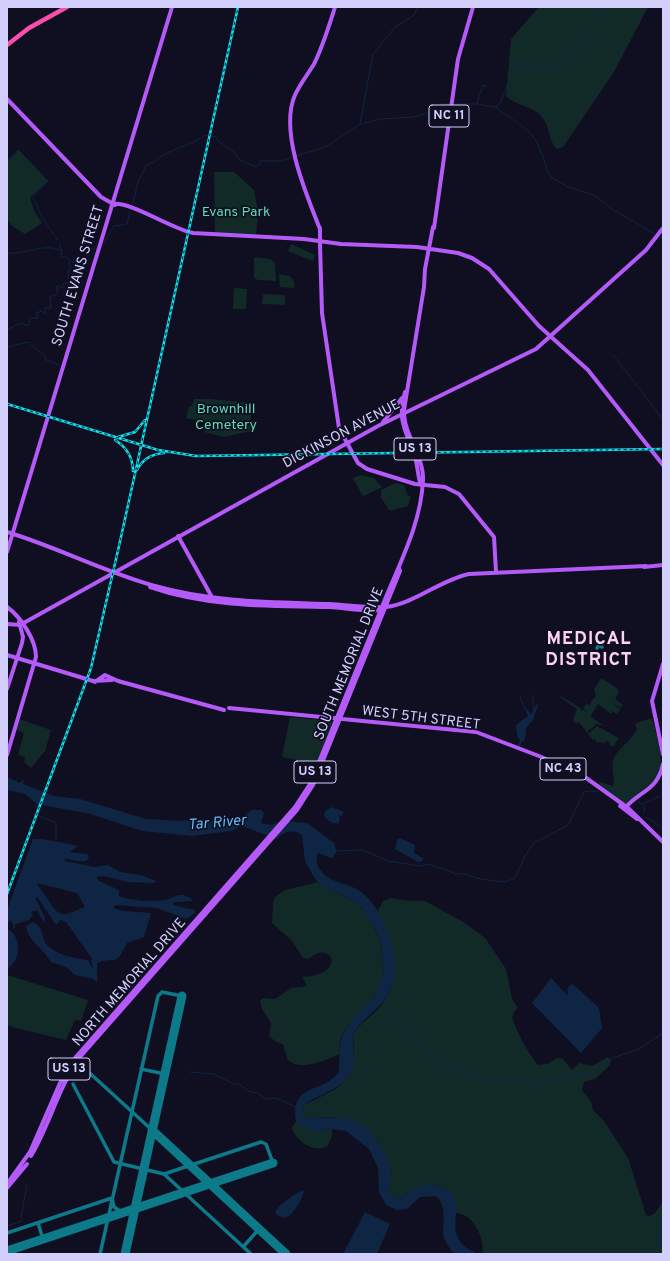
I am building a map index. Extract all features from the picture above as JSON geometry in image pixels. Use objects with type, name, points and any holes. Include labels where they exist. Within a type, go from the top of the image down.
[{"type":"highway","points":[[7,45],[29,28],[67,7]]},
{"type":"main road","name":"SOUTH EVANS STREET","points":[[7,552],[172,7]]},
{"type":"main road","points":[[336,7],[324,48],[294,105],[292,126],[300,182],[320,229],[323,315],[339,428],[346,444],[358,463],[367,469],[421,485],[438,486],[451,489],[467,502],[494,538],[496,572]]},
{"type":"main road","name":"SOUTH MEMORIAL DRIVE","points":[[264,845],[311,789],[383,609],[419,514],[421,485],[423,482],[421,469],[402,414],[430,248],[458,58],[473,7]]},
{"type":"main road","points":[[7,99],[101,197],[113,204],[131,208],[174,229],[194,236],[228,238],[292,238],[340,244],[430,248],[464,255],[483,264],[494,274],[550,337],[588,370],[663,465]]},
{"type":"main road","name":"DICKINSON AVENUE","points":[[21,624],[378,426],[526,355],[550,337],[646,250],[663,228]]},
{"type":"main road","points":[[174,229],[193,233],[282,240],[309,240]]},
{"type":"main road","points":[[194,236],[206,234]]},
{"type":"main road","points":[[228,238],[238,236]]},
{"type":"main road","points":[[282,240],[292,238]]},
{"type":"main road","name":"SOUTH MEMORIAL DRIVE","points":[[407,390],[404,396],[402,421],[413,453],[421,485]]},
{"type":"main road","points":[[378,426],[390,415],[404,396]]},
{"type":"main road","points":[[393,419],[402,421]]},
{"type":"main road","points":[[7,532],[163,592],[213,599],[373,611],[410,602],[427,591]]},
{"type":"main road","points":[[178,536],[213,599]]},
{"type":"main road","points":[[213,599],[383,609],[397,605],[464,575],[496,572],[663,565]]},
{"type":"main road","name":"SOUTH MEMORIAL DRIVE","points":[[339,719],[378,617],[390,598],[400,571],[399,568]]},
{"type":"main road","points":[[390,598],[391,603],[397,605]]},
{"type":"main road","points":[[7,608],[15,614],[36,648],[35,664],[7,754]]},
{"type":"main road","points":[[373,611],[378,617]]},
{"type":"main road","points":[[7,624],[21,624]]},
{"type":"main road","points":[[7,689],[23,637],[21,624]]},
{"type":"main road","points":[[23,637],[28,634]]},
{"type":"main road","points":[[7,655],[35,664]]},
{"type":"main road","name":"WEST 5TH STREET","points":[[35,664],[95,682],[105,679],[118,681],[223,709],[227,712],[231,709],[339,719],[423,727],[472,733],[484,736],[581,777],[626,808],[663,845]]},
{"type":"main road","points":[[663,664],[653,694],[652,706],[663,754]]},
{"type":"main road","points":[[653,694],[663,740]]},
{"type":"main road","points":[[652,706],[657,716]]},
{"type":"main road","name":"WEST 5TH STREET","points":[[339,719],[405,727],[441,728],[476,732],[562,766],[582,776],[626,808],[663,842]]},
{"type":"main road","points":[[626,808],[653,786],[661,773],[663,764]]},
{"type":"main road","points":[[626,808],[652,791],[663,774]]},
{"type":"main road","name":"NORTH MEMORIAL DRIVE","points":[[7,1188],[19,1174],[37,1146],[70,1071],[80,1057],[118,1011],[264,845]]},
{"type":"main road","name":"NORTH MEMORIAL DRIVE","points":[[7,1184],[24,1163],[36,1142],[60,1083],[69,1068],[81,1050],[118,1011]]},
{"type":"green space","points":[[539,7],[648,7],[614,72],[563,147],[557,149],[552,142],[546,124],[541,116],[534,110],[515,102],[506,96],[511,39]]},
{"type":"green space","points":[[19,150],[48,181],[30,198],[35,212],[42,223],[25,234],[12,226],[7,219],[7,162]]},
{"type":"green space","name":"Evans Park","points":[[214,172],[234,172],[254,190],[258,212],[256,236],[215,234]]},
{"type":"green space","points":[[291,244],[315,255],[313,261],[288,251]]},
{"type":"green space","points":[[254,257],[270,259],[275,263],[276,281],[258,280],[254,278]]},
{"type":"green space","points":[[279,274],[290,276],[294,282],[294,288],[280,287]]},
{"type":"green space","points":[[234,288],[247,289],[246,309],[233,309]]},
{"type":"green space","points":[[263,294],[285,295],[285,305],[262,304]]},
{"type":"green space","name":"Brownhill Cemetery","points":[[194,399],[251,403],[251,431],[224,437],[204,432],[206,422],[186,418],[189,406],[192,406]]},
{"type":"green space","points":[[361,475],[374,478],[382,487],[364,496],[362,495],[353,478]]},
{"type":"green space","points":[[395,483],[404,485],[408,496],[411,496],[408,506],[390,511],[381,498],[381,490]]},
{"type":"green space","points":[[601,678],[618,689],[618,694],[615,699],[623,705],[621,708],[612,703],[620,709],[617,714],[612,711],[611,714],[598,704],[591,717],[605,726],[597,724],[587,732],[589,733],[597,726],[619,738],[613,747],[610,745],[609,741],[607,742],[606,740],[605,743],[596,742],[595,739],[592,739],[579,722],[576,724],[573,720],[577,709],[560,697],[561,696],[582,709],[581,711],[583,710],[587,712],[583,708],[586,704],[590,705],[596,696],[594,690]]},
{"type":"green space","points":[[290,717],[333,721],[316,764],[282,757]]},
{"type":"green space","points":[[19,719],[51,730],[45,751],[31,768],[24,762],[25,757],[18,755],[24,733],[16,730]]},
{"type":"green space","points":[[652,719],[659,743],[661,760],[658,776],[643,792],[625,804],[598,785],[600,782],[613,786],[613,759],[617,752],[635,733],[637,729],[635,725],[636,723]]},
{"type":"green space","points":[[318,882],[352,900],[362,909],[375,930],[380,942],[383,967],[378,991],[371,1002],[349,1025],[341,1037],[340,1054],[314,1064],[300,1065],[288,1060],[283,1044],[276,1042],[269,1036],[271,1023],[262,1009],[260,1001],[263,998],[275,999],[291,988],[307,986],[302,977],[322,973],[330,967],[331,957],[325,953],[317,954],[308,959],[303,958],[292,941],[272,923],[275,897],[285,890]]},
{"type":"green space","points":[[391,898],[409,901],[425,901],[465,923],[485,938],[506,969],[512,999],[518,1008],[512,1016],[513,1021],[524,1044],[538,1065],[547,1064],[558,1058],[563,1059],[572,1070],[579,1063],[592,1066],[608,1057],[611,1060],[610,1065],[595,1079],[584,1082],[582,1090],[591,1102],[593,1110],[604,1121],[628,1158],[646,1215],[650,1216],[655,1213],[663,1201],[663,1254],[482,1254],[483,1248],[480,1234],[467,1217],[455,1213],[454,1204],[448,1191],[437,1186],[430,1185],[413,1189],[400,1198],[394,1198],[390,1193],[389,1185],[391,1170],[377,1140],[336,1117],[304,1117],[302,1114],[304,1105],[336,1089],[347,1078],[354,1052],[353,1034],[358,1027],[379,1008],[387,997],[392,985],[394,961],[392,949],[377,913],[383,901]]},
{"type":"green space","points":[[7,975],[88,1000],[81,1021],[75,1020],[66,1040],[7,1025]]},
{"type":"green space","points":[[296,1121],[324,1131],[325,1128],[332,1129],[332,1136],[328,1146],[317,1148],[301,1142],[292,1128]]},
{"type":"water","points":[[539,702],[533,720],[526,728],[525,739],[522,742],[518,736],[516,725],[528,716],[525,709],[526,708],[531,714],[533,711],[533,705],[534,708]]},
{"type":"water","name":"Tar River","points":[[7,777],[20,783],[24,779],[23,784],[54,796],[80,799],[146,819],[180,821],[200,819],[232,822],[239,820],[251,810],[261,810],[264,813],[261,823],[271,825],[282,821],[307,823],[334,843],[337,851],[333,857],[331,858],[318,853],[318,866],[326,876],[360,891],[375,906],[390,938],[393,949],[395,975],[387,997],[353,1034],[354,1061],[350,1073],[345,1080],[333,1090],[304,1105],[302,1114],[310,1118],[347,1118],[362,1125],[369,1131],[380,1145],[388,1161],[391,1171],[390,1193],[394,1198],[401,1197],[414,1188],[424,1185],[441,1187],[450,1192],[455,1199],[456,1232],[459,1240],[466,1247],[479,1254],[454,1254],[444,1238],[444,1216],[442,1205],[435,1196],[420,1197],[407,1209],[397,1210],[386,1205],[379,1192],[378,1168],[369,1149],[346,1131],[325,1128],[323,1132],[316,1132],[305,1128],[296,1121],[295,1109],[298,1100],[302,1095],[309,1090],[324,1084],[339,1072],[340,1043],[343,1034],[350,1022],[376,995],[383,972],[382,949],[376,931],[362,908],[349,898],[322,886],[315,879],[305,861],[302,835],[295,832],[289,832],[283,834],[277,839],[242,826],[231,831],[192,836],[142,831],[91,814],[37,804],[25,794],[7,790]]},
{"type":"water","points":[[331,807],[344,812],[342,816],[338,815],[340,819],[338,824],[330,822],[324,816],[325,811]]},
{"type":"water","points":[[400,838],[415,845],[414,853],[423,858],[423,861],[418,862],[395,849],[397,840]]},
{"type":"water","points":[[33,839],[42,839],[75,845],[77,847],[69,852],[87,854],[89,858],[84,861],[65,859],[65,861],[95,867],[108,865],[120,872],[141,875],[156,881],[154,883],[128,882],[103,876],[96,877],[99,881],[119,890],[119,896],[142,901],[154,901],[165,900],[178,895],[183,895],[189,897],[193,901],[174,902],[173,905],[195,910],[195,913],[186,919],[157,908],[116,905],[113,908],[124,911],[151,913],[144,937],[127,943],[117,959],[97,963],[97,983],[94,979],[75,975],[66,967],[51,962],[33,941],[27,931],[26,926],[33,922],[39,926],[45,942],[53,950],[65,955],[88,960],[93,969],[91,957],[66,922],[61,920],[56,925],[38,898],[36,897],[45,918],[45,922],[37,910],[31,912],[33,915],[29,920],[15,924],[15,930],[11,920],[7,924],[7,910]],"holes":[[[37,883],[77,893],[85,907],[61,914],[53,907]]]},
{"type":"water","points":[[8,929],[12,932],[17,942],[18,954],[16,960],[8,968]]},
{"type":"water","points":[[551,978],[567,995],[567,989],[571,984],[575,986],[599,1008],[602,1028],[581,1053],[532,1003]]},
{"type":"water","points":[[304,1190],[298,1205],[289,1216],[286,1218],[275,1213],[279,1206],[292,1196]]},
{"type":"water","points":[[365,1212],[390,1224],[377,1254],[343,1254]]},
{"type":"waterway","points":[[388,36],[395,27],[413,16],[418,7]]},
{"type":"waterway","points":[[518,63],[552,70],[579,42],[603,7]]},
{"type":"waterway","points":[[374,53],[387,37]]},
{"type":"waterway","points":[[360,124],[373,54]]},
{"type":"waterway","points":[[496,107],[501,102],[514,65],[520,60]]},
{"type":"waterway","points":[[477,103],[483,85],[487,87]]},
{"type":"waterway","points":[[296,156],[325,147],[361,124],[381,119],[414,117],[428,113],[442,104],[449,104]]},
{"type":"waterway","points":[[454,104],[477,104],[495,107],[526,129],[535,139],[547,170],[552,178],[568,187],[594,195],[612,209],[655,234]]},
{"type":"waterway","points":[[132,207],[138,182],[146,166],[153,163],[165,154],[192,143],[205,135],[216,137],[218,141],[233,151],[240,160],[256,167],[260,164],[259,161],[282,161],[292,157]]},
{"type":"waterway","points":[[7,161],[18,150],[48,181],[33,198],[42,217],[55,236]]},
{"type":"waterway","points":[[104,243],[114,226],[127,224],[130,212]]},
{"type":"waterway","points":[[658,236],[663,238]]},
{"type":"waterway","points":[[59,243],[62,257],[67,257],[70,262]]},
{"type":"waterway","points":[[7,329],[21,323],[24,325],[29,325],[30,318],[38,318],[36,313],[40,312],[40,310],[46,314],[45,308],[51,308],[50,296],[54,296],[58,293],[56,287],[58,286],[63,288],[63,283],[70,283],[68,273],[71,266],[68,264],[70,262],[76,262],[96,247]]},
{"type":"waterway","points":[[7,253],[41,248],[62,251]]},
{"type":"waterway","points":[[7,347],[28,342],[44,355],[46,360],[59,365]]},
{"type":"waterway","points":[[613,355],[634,382]]},
{"type":"waterway","points":[[635,383],[663,420]]},
{"type":"waterway","points":[[533,695],[533,705]]},
{"type":"waterway","points":[[520,697],[525,709]]},
{"type":"waterway","points":[[519,746],[521,741]]},
{"type":"waterway","points":[[602,787],[613,789],[631,799]]},
{"type":"waterway","points":[[336,851],[363,850],[388,861],[420,866],[429,864],[456,874],[465,874],[480,879],[505,882],[515,878],[525,856],[534,843],[568,825],[584,792],[598,792]]},
{"type":"waterway","points":[[643,804],[660,796]]},
{"type":"waterway","points":[[638,802],[643,804],[645,810],[643,814]]},
{"type":"waterway","points":[[37,804],[37,815],[56,823],[56,843]]},
{"type":"waterway","points":[[646,817],[663,828]]},
{"type":"waterway","points":[[384,1000],[407,1034],[432,1056],[447,1067],[477,1078],[494,1081],[549,1083],[555,1079],[564,1078],[572,1074],[594,1073],[612,1058],[639,1049],[663,1033]]},
{"type":"waterway","points":[[190,1072],[214,1074],[234,1084],[239,1084],[248,1091],[258,1093],[266,1099],[276,1098],[296,1107]]},
{"type":"waterway","points":[[7,1226],[22,1221],[21,1217],[27,1185]]},
{"type":"waterway","points":[[655,1254],[663,1212]]},
{"type":"taxiway","points":[[597,648],[599,645],[602,647]]},
{"type":"taxiway","points":[[100,1254],[158,996],[162,992],[182,996]]},
{"type":"taxiway","points":[[82,1066],[152,1130]]},
{"type":"taxiway","points":[[141,1069],[165,1074]]},
{"type":"taxiway","points":[[73,1084],[114,1162],[164,1174],[261,1142],[266,1144],[273,1163]]},
{"type":"taxiway","points":[[164,1174],[251,1254]]},
{"type":"taxiway","points":[[7,1233],[112,1198],[114,1207],[120,1211],[135,1209]]},
{"type":"taxiway","points":[[38,1223],[43,1239]]},
{"type":"taxiway","points":[[243,1247],[259,1229]]},
{"type":"runway","points":[[125,1254],[182,996]]},
{"type":"runway","points":[[152,1130],[286,1254]]},
{"type":"runway","points":[[7,1251],[273,1163]]},
{"type":"railway","points":[[7,894],[91,668],[238,7]]},
{"type":"railway","points":[[7,404],[158,450],[196,456],[663,449]]},
{"type":"railway","points":[[118,437],[135,432],[145,420]]},
{"type":"railway","points":[[115,440],[128,453],[132,462],[133,471]]},
{"type":"railway","points":[[137,470],[148,458],[164,453]]},
{"type":"district","name":"MEDICAL DISTRICT","points":[[589,650]]}]
